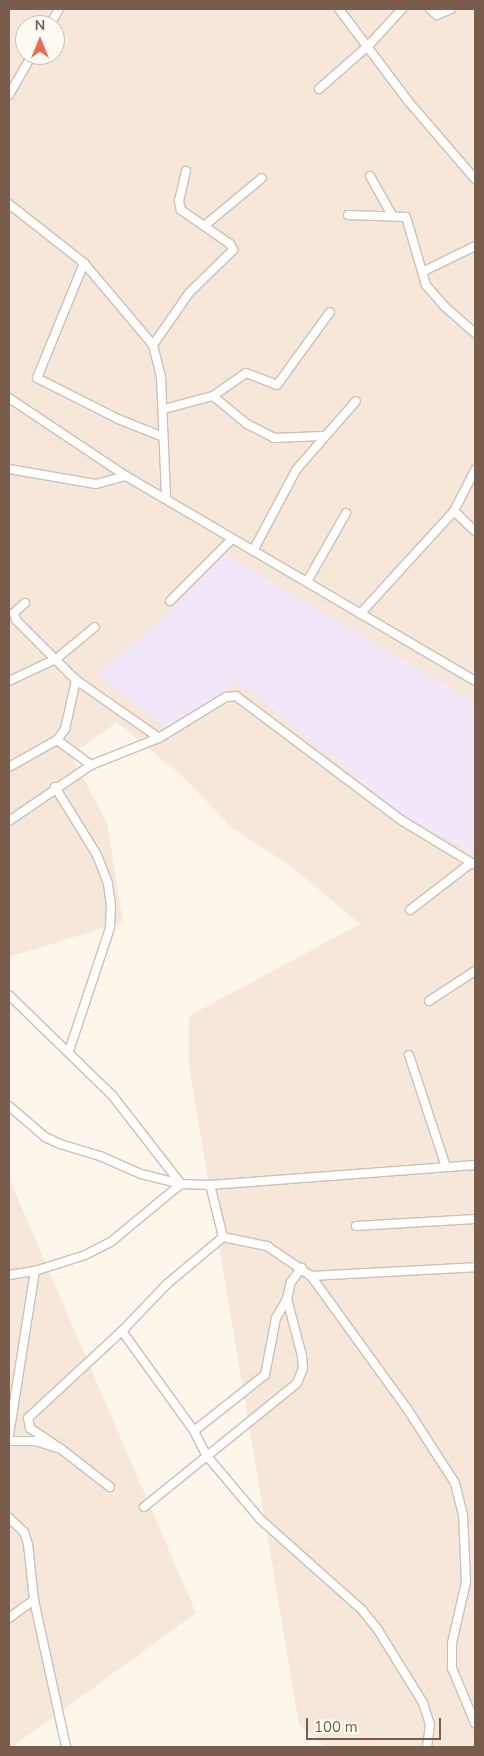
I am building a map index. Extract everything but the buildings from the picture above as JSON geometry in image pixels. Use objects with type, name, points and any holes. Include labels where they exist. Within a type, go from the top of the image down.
[{"type":"street","points":[[339,9],[408,101],[475,179]]},
{"type":"street","points":[[319,89],[368,46],[402,9]]},
{"type":"street","points":[[430,9],[437,15],[451,9]]},
{"type":"street","points":[[9,95],[26,65]]},
{"type":"street","points":[[153,345],[189,293],[232,253],[230,244],[179,206],[186,171]]},
{"type":"street","points":[[370,176],[392,215]]},
{"type":"street","points":[[204,226],[262,178]]},
{"type":"street","points":[[9,204],[84,264],[153,345],[161,378],[164,409],[163,437],[166,498]]},
{"type":"street","points":[[348,215],[392,215],[406,217],[422,272],[433,296],[475,333]]},
{"type":"street","points":[[422,272],[475,246]]},
{"type":"street","points":[[84,264],[37,378],[118,420],[163,437]]},
{"type":"street","points":[[164,409],[213,396],[246,373],[273,385],[280,383],[330,312]]},
{"type":"street","points":[[213,396],[247,424],[274,438],[322,436]]},
{"type":"street","points":[[9,398],[126,476],[166,498],[232,539],[308,580],[360,614],[474,679]]},
{"type":"street","points":[[253,551],[296,470],[322,436],[356,401]]},
{"type":"street","points":[[9,469],[96,484],[126,476]]},
{"type":"street","points":[[360,614],[454,512],[475,470]]},
{"type":"street","points":[[454,512],[475,531]]},
{"type":"street","points":[[308,580],[346,513]]},
{"type":"street","points":[[170,601],[232,539]]},
{"type":"street","points":[[25,602],[14,612],[13,617],[76,680],[159,738]]},
{"type":"street","points":[[9,681],[56,659],[94,626]]},
{"type":"street","points":[[9,767],[57,740],[70,719],[76,680]]},
{"type":"street","points":[[9,821],[91,765],[159,738],[226,697],[236,696],[401,820],[473,864],[410,910]]},
{"type":"street","points":[[57,740],[91,765]]},
{"type":"street","points":[[55,788],[97,855],[108,884],[111,906],[110,928],[69,1051]]},
{"type":"street","points":[[430,1001],[475,971]]},
{"type":"street","points":[[9,995],[69,1051],[127,1113],[181,1184]]},
{"type":"street","points":[[409,1055],[446,1167]]},
{"type":"street","points":[[9,1106],[45,1137],[60,1144],[100,1156],[141,1174],[181,1184],[210,1185],[475,1165]]},
{"type":"street","points":[[9,1275],[35,1271],[85,1256],[112,1241],[181,1184]]},
{"type":"street","points":[[210,1185],[224,1237]]},
{"type":"street","points":[[356,1226],[475,1219]]},
{"type":"street","points":[[224,1237],[268,1246],[311,1276],[406,1407],[455,1483],[463,1514],[466,1582],[452,1643],[452,1668],[475,1723]]},
{"type":"street","points":[[110,1487],[30,1428],[28,1418],[122,1332],[167,1284],[224,1237]]},
{"type":"street","points":[[311,1276],[475,1267]]},
{"type":"street","points":[[194,1431],[265,1376],[276,1318],[287,1299],[291,1282],[302,1268]]},
{"type":"street","points":[[9,1435],[35,1271]]},
{"type":"street","points":[[144,1507],[297,1383],[302,1374],[302,1356],[287,1299]]},
{"type":"street","points":[[122,1332],[194,1431],[207,1456],[260,1518],[362,1610],[378,1630],[423,1703],[430,1724],[427,1747]]},
{"type":"street","points":[[9,1441],[35,1441],[61,1449]]},
{"type":"street","points":[[9,1518],[24,1532],[28,1544],[34,1600],[66,1747]]},
{"type":"street","points":[[9,1618],[34,1600]]},
{"type":"shaded area","points":[[9,9],[475,9],[475,1747],[326,1747],[299,1725],[189,1067],[189,1016],[360,924],[288,864],[232,828],[183,777],[117,722],[71,755],[107,823],[123,922],[9,957]]},
{"type":"shaded area","points":[[225,554],[475,703],[475,855],[401,814],[238,681],[171,732],[97,674],[165,617]]},
{"type":"shaded area","points":[[9,1178],[196,1613],[12,1747],[9,1747]]}]
